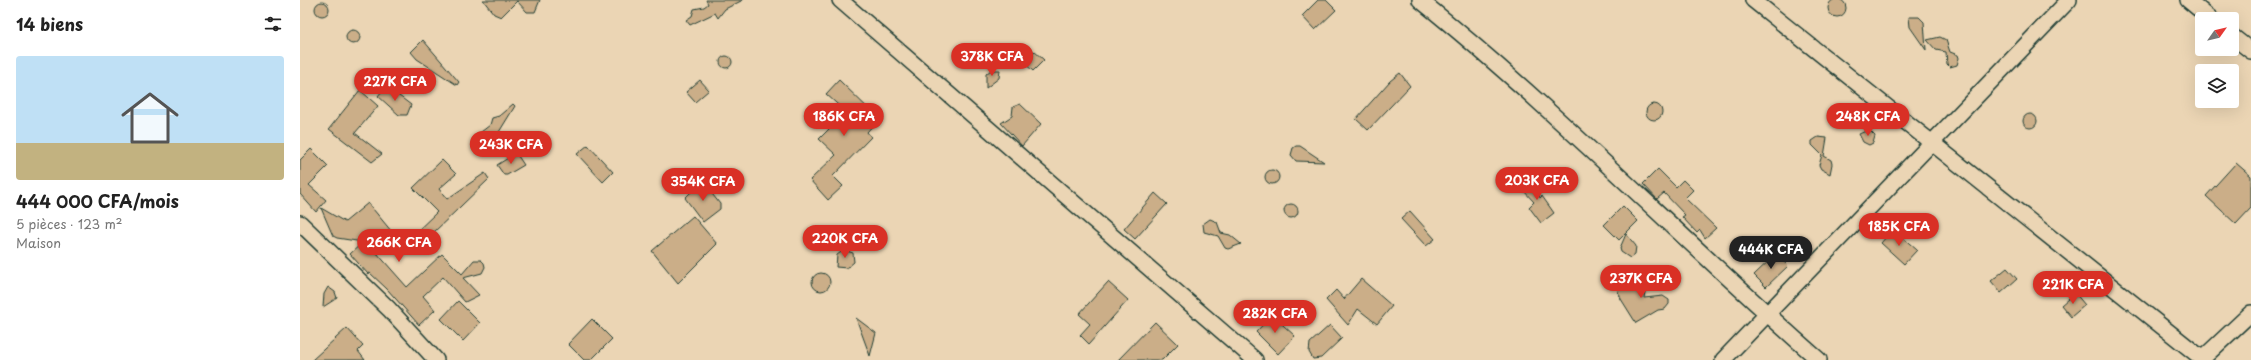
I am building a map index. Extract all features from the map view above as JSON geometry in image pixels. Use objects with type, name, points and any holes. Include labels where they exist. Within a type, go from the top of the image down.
[{"type":"street","points":[[840,0],[1255,360]]},
{"type":"street","points":[[1420,0],[1479,47],[1767,315],[1819,360]]},
{"type":"street","points":[[1753,0],[2203,360],[2251,313]]},
{"type":"street","points":[[1723,360],[2069,0]]},
{"type":"street","points":[[2188,0],[2203,12]]},
{"type":"street","points":[[2239,42],[2251,51]]},
{"type":"street","points":[[300,223],[389,309],[436,360]]},
{"type":"building","points":[[1833,-1],[1841,-1],[1846,4],[1844,15],[1841,17],[1833,17],[1828,12],[1828,4]]},
{"type":"building","points":[[483,0],[540,0],[535,12],[527,12],[517,1],[501,17],[494,14]]},
{"type":"building","points":[[706,0],[743,0],[725,9],[718,18],[715,13],[690,25],[686,20],[692,16],[694,9],[704,7],[708,4]]},
{"type":"building","points":[[1318,0],[1326,0],[1336,10],[1315,30],[1302,16]]},
{"type":"building","points":[[319,2],[325,2],[329,6],[329,12],[325,16],[319,16],[315,12],[315,6]]},
{"type":"building","points":[[1909,17],[1919,17],[1924,22],[1926,50],[1910,27]]},
{"type":"building","points":[[350,30],[356,30],[360,34],[360,40],[356,44],[350,44],[346,40],[346,34]]},
{"type":"building","points":[[1940,37],[1946,40],[1950,52],[1958,55],[1959,58],[1957,65],[1950,67],[1947,64],[1946,52],[1936,50],[1927,40]]},
{"type":"building","points":[[423,40],[459,82],[457,85],[417,59],[411,52]]},
{"type":"building","points":[[1034,51],[1044,60],[1033,71],[1023,62]]},
{"type":"building","points":[[728,56],[731,57],[731,67],[724,68],[721,67],[720,60],[721,57]]},
{"type":"building","points":[[991,70],[1000,70],[999,78],[986,88],[986,74]]},
{"type":"building","points":[[1400,73],[1410,86],[1368,130],[1356,119],[1390,81]]},
{"type":"building","points":[[700,80],[709,90],[695,102],[686,92]]},
{"type":"building","points":[[839,80],[879,119],[867,132],[871,137],[833,176],[843,186],[828,200],[810,180],[836,155],[819,139],[846,112],[826,94]]},
{"type":"building","points":[[386,86],[411,105],[407,115],[399,115],[378,96]]},
{"type":"building","points":[[360,90],[378,106],[355,133],[382,154],[372,162],[329,129]]},
{"type":"building","points":[[513,104],[515,106],[488,150],[489,141],[481,132],[490,125],[492,118],[499,116]]},
{"type":"building","points":[[1020,104],[1041,124],[1022,146],[1001,123],[1012,116],[1013,107]]},
{"type":"building","points":[[1651,104],[1657,104],[1662,109],[1660,118],[1657,120],[1651,120],[1646,115],[1646,109]]},
{"type":"building","points":[[2030,114],[2035,116],[2037,121],[2035,126],[2030,128],[2025,126],[2023,121],[2025,116]]},
{"type":"building","points":[[1870,131],[1875,136],[1873,143],[1869,145],[1863,142],[1859,134]]},
{"type":"building","points":[[1818,137],[1827,138],[1824,156],[1831,160],[1832,164],[1830,174],[1821,169],[1819,165],[1822,155],[1812,145],[1812,141]]},
{"type":"building","points":[[588,145],[613,172],[603,182],[577,154]]},
{"type":"building","points":[[1300,146],[1324,162],[1296,161],[1291,155],[1293,148]]},
{"type":"building","points":[[311,149],[328,166],[309,185],[326,200],[316,212],[300,194],[300,160]]},
{"type":"building","points":[[516,153],[524,165],[507,175],[504,175],[497,165]]},
{"type":"building","points":[[442,160],[456,174],[439,189],[447,199],[485,173],[489,179],[432,234],[433,235],[424,244],[414,234],[437,212],[413,188]]},
{"type":"building","points":[[2236,163],[2251,176],[2251,208],[2236,224],[2206,196]]},
{"type":"building","points":[[1658,169],[1676,187],[1683,180],[1693,190],[1685,198],[1716,228],[1705,238],[1700,230],[1697,233],[1682,217],[1685,215],[1664,193],[1657,199],[1643,184]]},
{"type":"building","points":[[1269,170],[1275,170],[1279,174],[1279,180],[1275,184],[1269,184],[1265,180],[1265,174]]},
{"type":"building","points":[[1530,178],[1536,182],[1540,198],[1542,196],[1554,213],[1541,223],[1529,207],[1534,202],[1522,189],[1523,181]]},
{"type":"building","points":[[702,181],[720,204],[720,209],[703,222],[685,198]]},
{"type":"building","points":[[1155,193],[1167,204],[1135,239],[1124,229]]},
{"type":"building","points":[[368,203],[397,238],[376,252],[407,287],[442,254],[462,274],[474,260],[481,260],[484,263],[485,267],[482,273],[463,278],[479,295],[465,302],[443,277],[423,296],[435,310],[419,325],[387,289],[370,273],[368,274],[350,254],[363,242],[333,236],[321,208],[345,222]]},
{"type":"building","points":[[1291,204],[1296,206],[1298,211],[1296,216],[1291,218],[1286,216],[1284,211],[1286,206]]},
{"type":"building","points":[[1623,206],[1638,221],[1619,240],[1604,225]]},
{"type":"building","points":[[1410,211],[1435,239],[1426,246],[1401,219]]},
{"type":"building","points":[[693,216],[717,244],[678,283],[652,251]]},
{"type":"building","points":[[1210,219],[1217,222],[1221,233],[1230,235],[1241,244],[1228,249],[1225,248],[1218,236],[1204,232],[1203,224]]},
{"type":"building","points":[[1893,229],[1917,250],[1904,264],[1881,243]]},
{"type":"building","points":[[1626,234],[1636,246],[1635,254],[1630,258],[1621,252],[1620,248]]},
{"type":"building","points":[[844,250],[853,253],[854,262],[847,268],[836,267],[837,255]]},
{"type":"building","points":[[1776,254],[1788,266],[1766,287],[1754,275]]},
{"type":"building","points":[[2007,268],[2017,279],[2001,293],[1991,281]]},
{"type":"building","points":[[821,273],[827,276],[830,282],[827,288],[821,291],[815,288],[812,282],[815,276]]},
{"type":"building","points":[[1636,273],[1643,274],[1647,280],[1644,298],[1663,296],[1669,300],[1669,304],[1665,309],[1658,310],[1636,323],[1621,299],[1616,286],[1630,287],[1632,277]]},
{"type":"building","points":[[1361,279],[1392,306],[1377,324],[1358,309],[1348,325],[1326,300],[1336,290],[1344,299]]},
{"type":"building","points":[[1108,282],[1128,300],[1089,344],[1080,335],[1090,324],[1079,314]]},
{"type":"building","points":[[328,287],[335,292],[337,298],[323,307],[324,294]]},
{"type":"building","points":[[2075,293],[2085,305],[2071,317],[2061,305]]},
{"type":"building","points":[[458,301],[480,323],[463,341],[441,319]]},
{"type":"building","points":[[1272,315],[1295,336],[1278,354],[1256,332]]},
{"type":"building","points":[[856,318],[876,333],[870,356]]},
{"type":"building","points":[[592,319],[612,339],[591,360],[584,360],[568,344]]},
{"type":"building","points":[[1155,322],[1178,344],[1162,360],[1118,360]]},
{"type":"building","points":[[1330,325],[1342,338],[1321,358],[1313,359],[1309,352],[1310,343]]},
{"type":"building","points":[[347,328],[363,346],[358,351],[365,360],[312,360]]}]
